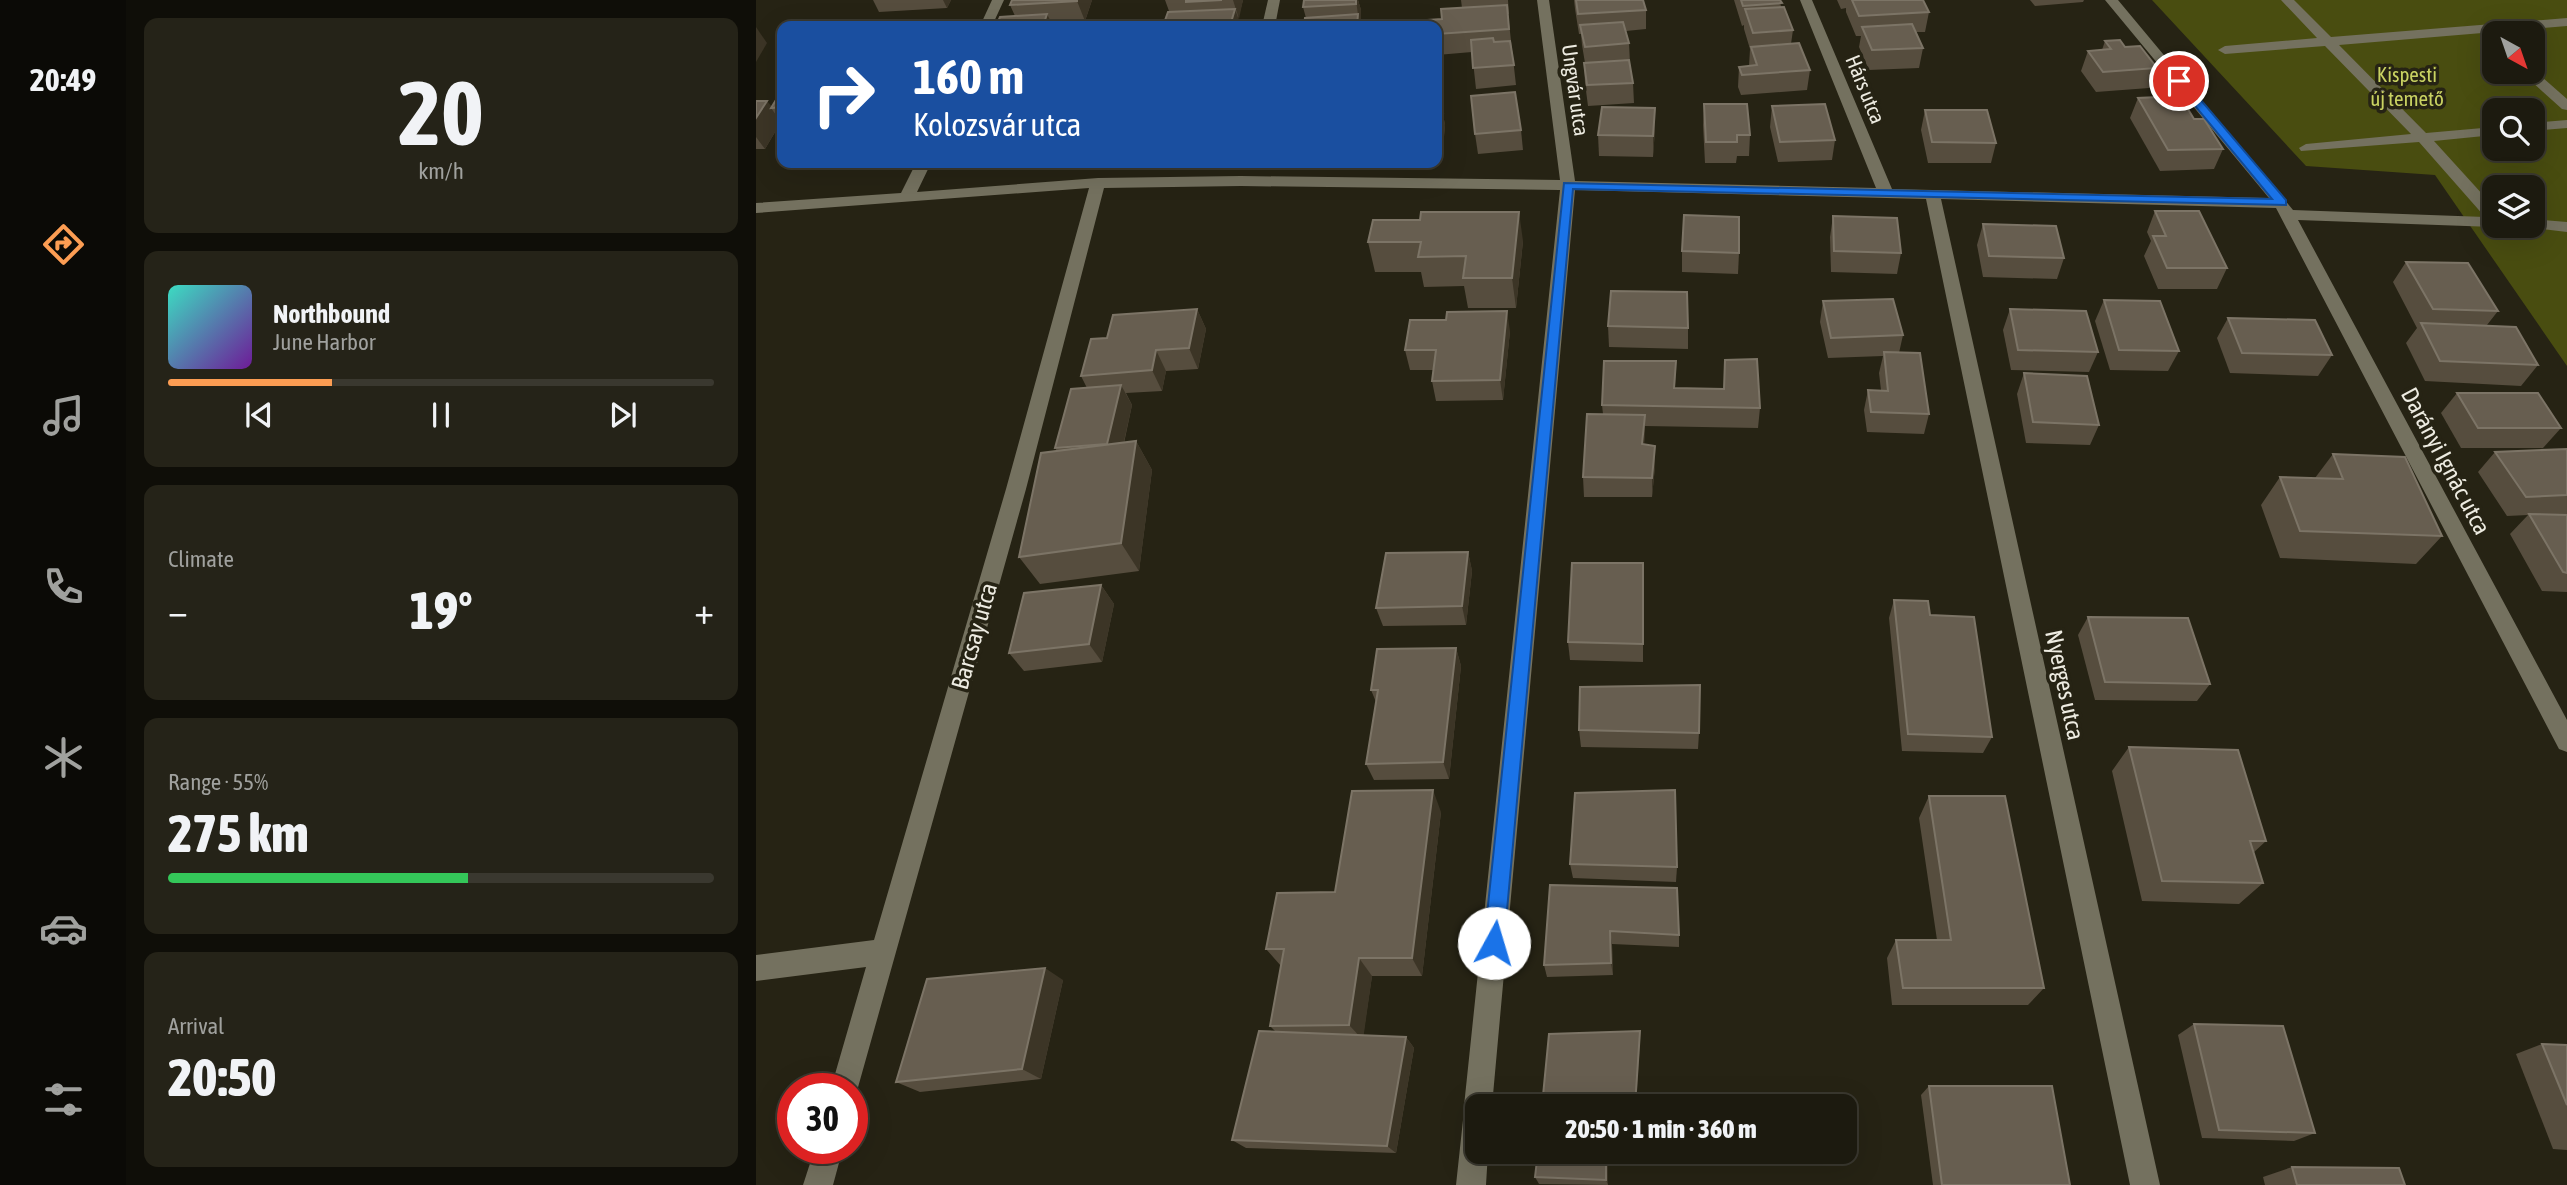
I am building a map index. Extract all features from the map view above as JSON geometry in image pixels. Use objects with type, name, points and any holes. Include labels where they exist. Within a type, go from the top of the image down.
[{"type":"street","points":[[988,21],[998,0]]},
{"type":"street","points":[[1270,21],[1274,0]]},
{"type":"street","name":"Ungvár utca","points":[[1479,1094],[1568,185],[1543,0]]},
{"type":"street","name":"Hárs utca","points":[[1806,0],[1886,193]]},
{"type":"street","name":"Darányi Ignác utca","points":[[2111,0],[2285,209],[2567,742]]},
{"type":"street","points":[[2287,0],[2422,137],[2482,206]]},
{"type":"street","points":[[2225,50],[2567,22]]},
{"type":"street","points":[[2542,84],[2567,106]]},
{"type":"street","points":[[2545,126],[2567,124]]},
{"type":"street","points":[[2306,148],[2482,132]]},
{"type":"street","points":[[907,197],[921,168]]},
{"type":"street","points":[[1241,181],[1243,168]]},
{"type":"street","points":[[756,208],[1098,183],[1241,181],[1886,193],[2482,219]]},
{"type":"street","name":"Barcsay utca","points":[[849,1073],[1016,489],[1098,183]]},
{"type":"street","name":"Nyerges utca","points":[[1933,196],[2145,1185]]},
{"type":"street","points":[[2545,225],[2567,227]]},
{"type":"street","points":[[756,968],[884,952]]},
{"type":"street","points":[[818,1185],[824,1164]]},
{"type":"street","points":[[1471,1185],[1473,1164]]},
{"type":"green space","name":"Kispesti új temető","points":[[2152,0],[2567,0],[2567,366],[2435,175],[2306,166]]},
{"type":"building","points":[[1012,0],[1077,0],[1077,1],[1010,5]]},
{"type":"building","points":[[1186,0],[1222,0],[1186,2]]},
{"type":"building","points":[[1304,0],[1356,0],[1356,4],[1303,7]]},
{"type":"building","points":[[1576,0],[1643,0],[1646,10],[1578,14]]},
{"type":"building","points":[[1741,0],[1780,0],[1782,3],[1743,6]]},
{"type":"building","points":[[1852,0],[1923,0],[1929,12],[1859,16]]},
{"type":"building","points":[[1507,5],[1509,29],[1442,34],[1442,21],[1428,21],[1442,19],[1441,9]]},
{"type":"building","points":[[1784,7],[1793,30],[1753,33],[1745,9]]},
{"type":"building","points":[[1235,9],[1231,21],[1165,21],[1168,12]]},
{"type":"building","points":[[1047,14],[1045,21],[998,21],[1000,17]]},
{"type":"building","points":[[1358,14],[1357,21],[1305,21],[1305,18]]},
{"type":"building","points":[[1623,22],[1629,43],[1585,47],[1580,25]]},
{"type":"building","points":[[1912,24],[1923,48],[1872,50],[1862,27]]},
{"type":"building","points":[[1493,38],[1494,42],[1510,41],[1514,65],[1473,68],[1471,40]]},
{"type":"building","points":[[2120,40],[2125,47],[2140,46],[2157,68],[2103,72],[2088,51],[2111,49],[2105,41]]},
{"type":"building","points":[[1799,43],[1810,70],[1742,75],[1739,67],[1757,65],[1751,47]]},
{"type":"building","points":[[1629,60],[1633,83],[1587,85],[1584,63]]},
{"type":"building","points":[[1515,92],[1521,130],[1475,134],[1471,96]]},
{"type":"building","points":[[2180,96],[2194,119],[2204,119],[2223,149],[2168,150],[2138,98]]},
{"type":"building","points":[[756,101],[767,101],[756,118]]},
{"type":"building","points":[[1704,104],[1747,104],[1750,135],[1737,135],[1737,142],[1706,142]]},
{"type":"building","points":[[1825,104],[1835,140],[1780,142],[1772,106]]},
{"type":"building","points":[[1602,107],[1655,108],[1653,136],[1598,135]]},
{"type":"building","points":[[1925,110],[1987,110],[1996,143],[1932,142]]},
{"type":"building","points":[[2155,211],[2199,211],[2227,268],[2167,268],[2153,236],[2166,236]]},
{"type":"building","points":[[1421,212],[1519,212],[1512,278],[1463,278],[1466,256],[1418,257],[1421,242],[1368,242],[1373,220],[1420,220]]},
{"type":"building","points":[[1684,215],[1739,217],[1739,253],[1682,251]]},
{"type":"building","points":[[1833,216],[1897,218],[1901,253],[1834,251]]},
{"type":"building","points":[[1983,224],[2056,226],[2064,258],[1989,256]]},
{"type":"building","points":[[2406,262],[2468,263],[2498,311],[2433,309]]},
{"type":"building","points":[[1611,291],[1687,292],[1688,328],[1608,326]]},
{"type":"building","points":[[1893,299],[1903,335],[1831,338],[1823,301]]},
{"type":"building","points":[[2104,300],[2160,301],[2179,351],[2119,350]]},
{"type":"building","points":[[1197,309],[1189,348],[1156,350],[1152,370],[1081,376],[1091,339],[1107,338],[1113,315]]},
{"type":"building","points":[[2010,309],[2086,311],[2098,352],[2018,350]]},
{"type":"building","points":[[1507,311],[1500,380],[1432,381],[1436,350],[1405,350],[1410,320],[1446,320],[1447,312]]},
{"type":"building","points":[[2228,318],[2315,320],[2332,355],[2242,353]]},
{"type":"building","points":[[2421,323],[2516,327],[2538,365],[2440,361]]},
{"type":"building","points":[[1884,352],[1920,353],[1929,414],[1871,412],[1868,390],[1888,391]]},
{"type":"building","points":[[1757,359],[1760,408],[1602,405],[1604,361],[1676,361],[1674,388],[1724,389],[1725,360]]},
{"type":"building","points":[[2024,373],[2087,376],[2099,425],[2033,422]]},
{"type":"building","points":[[1121,385],[1107,444],[1055,448],[1071,389]]},
{"type":"building","points":[[2457,393],[2538,393],[2561,428],[2478,428]]},
{"type":"building","points":[[1587,414],[1645,415],[1642,444],[1655,446],[1652,478],[1583,477]]},
{"type":"building","points":[[1136,441],[1121,543],[1019,557],[1041,453]]},
{"type":"building","points":[[2567,449],[2567,495],[2526,497],[2495,452]]},
{"type":"building","points":[[2333,454],[2405,457],[2442,536],[2300,531],[2280,477],[2343,479]]},
{"type":"building","points":[[2529,514],[2567,515],[2567,573],[2563,572]]},
{"type":"building","points":[[1468,552],[1462,606],[1376,608],[1386,553]]},
{"type":"building","points":[[1572,563],[1643,563],[1643,644],[1568,642]]},
{"type":"building","points":[[1101,585],[1089,644],[1009,653],[1024,593]]},
{"type":"building","points":[[1894,600],[1928,601],[1930,615],[1974,617],[1992,737],[1908,734]]},
{"type":"building","points":[[2088,617],[2188,618],[2210,684],[2105,682]]},
{"type":"building","points":[[1456,648],[1443,762],[1366,764],[1378,690],[1371,690],[1377,649]]},
{"type":"building","points":[[1700,685],[1699,733],[1579,730],[1580,687]]},
{"type":"building","points":[[2129,747],[2238,750],[2266,841],[2250,841],[2263,883],[2162,881]]},
{"type":"building","points":[[1433,790],[1412,958],[1359,958],[1349,1025],[1270,1026],[1284,949],[1266,949],[1277,893],[1335,892],[1352,791]]},
{"type":"building","points":[[1675,790],[1677,867],[1570,864],[1575,793]]},
{"type":"building","points":[[1929,796],[2005,796],[2044,988],[1903,988],[1896,940],[1951,940]]},
{"type":"building","points":[[1550,885],[1677,888],[1679,935],[1610,931],[1611,963],[1544,965]]},
{"type":"building","points":[[1045,968],[1022,1069],[896,1082],[927,979]]},
{"type":"building","points":[[2194,1024],[2283,1026],[2315,1133],[2219,1130]]},
{"type":"building","points":[[1259,1031],[1406,1037],[1387,1146],[1232,1140]]},
{"type":"building","points":[[1640,1031],[1636,1094],[1543,1094],[1549,1034]]},
{"type":"building","points":[[2542,1044],[2567,1045],[2567,1105]]},
{"type":"building","points":[[1929,1086],[2052,1086],[2070,1185],[1942,1185]]},
{"type":"building","points":[[1537,1164],[1606,1164],[1606,1180],[1535,1177]]},
{"type":"building","points":[[2292,1167],[2399,1168],[2405,1185],[2297,1185]]},
{"type":"route","points":[[1494,943],[1568,185],[2281,203],[2179,81]]}]
